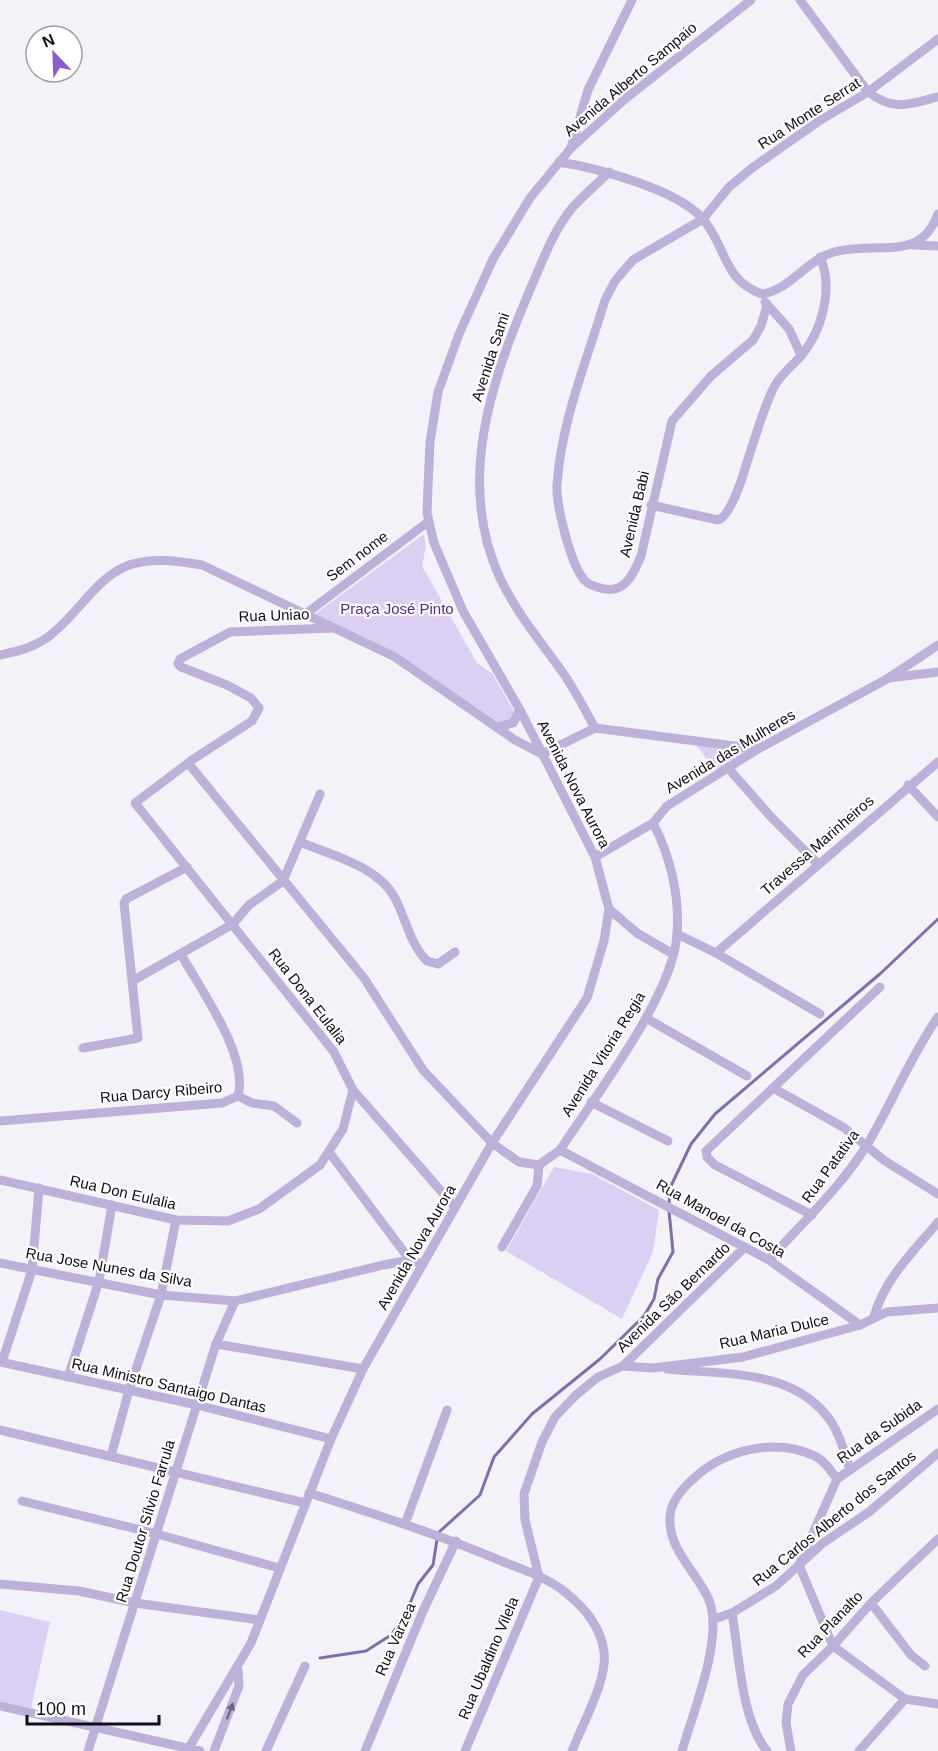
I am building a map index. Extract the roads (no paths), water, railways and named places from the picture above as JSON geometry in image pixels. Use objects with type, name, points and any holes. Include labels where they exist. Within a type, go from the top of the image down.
[{"type":"street","points":[[572,147],[588,90],[632,0]]},
{"type":"street","name":"Avenida Alberto Sampaio","points":[[559,162],[572,147],[626,99],[751,0]]},
{"type":"street","points":[[800,0],[868,92],[893,106],[938,97]]},
{"type":"street","name":"Rua Monte Serrat","points":[[703,219],[729,187],[752,168],[819,121],[868,92],[938,39]]},
{"type":"street","points":[[559,162],[609,172],[660,193],[694,211],[703,219],[733,276],[740,284],[762,294],[775,291],[820,257],[853,248],[938,246]]},
{"type":"street","name":"Avenida Nova Aurora","points":[[188,1749],[228,1678],[238,1670],[331,1439],[363,1369],[492,1143],[587,998],[604,940],[609,909],[595,857],[520,710],[450,586],[428,522],[430,442],[438,392],[459,334],[493,259],[530,198],[559,162]]},
{"type":"street","name":"Avenida Sami","points":[[595,728],[565,675],[524,618],[500,578],[486,537],[478,467],[489,403],[506,348],[534,281],[572,209],[609,172]]},
{"type":"street","points":[[913,245],[927,237],[938,214]]},
{"type":"street","name":"Avenida Babi","points":[[703,219],[633,260],[615,281],[606,300],[566,430],[557,483],[560,514],[578,569],[588,584],[603,590],[614,590],[624,586],[634,575],[641,555],[672,421],[711,376],[753,340],[761,327],[766,305]]},
{"type":"street","points":[[651,505],[722,519],[741,482],[768,401],[779,378],[801,355],[814,336],[827,287],[825,268],[820,257]]},
{"type":"street","points":[[762,294],[766,305],[789,329],[801,355]]},
{"type":"street","name":"Sem nome","points":[[304,615],[428,522]]},
{"type":"street","points":[[0,655],[40,643],[55,632],[111,574],[129,565],[173,560],[202,565],[304,615],[370,644],[418,670],[496,727],[528,748],[542,753],[595,728],[758,749]]},
{"type":"street","name":"Rua Uniao","points":[[188,763],[252,721],[259,708],[251,698],[181,667],[178,661],[230,632],[332,628]]},
{"type":"street","name":"Avenida das Mulheres","points":[[595,857],[653,823],[667,806],[758,749],[887,679],[938,645]]},
{"type":"street","name":"Avenida das Mulheres","points":[[887,679],[938,672]]},
{"type":"street","points":[[496,727],[513,723],[520,710]]},
{"type":"street","name":"Travessa Marinheiros","points":[[716,953],[908,785],[938,762]]},
{"type":"street","points":[[188,763],[364,978],[423,1070],[492,1143],[519,1162],[539,1165],[537,1186],[502,1247]]},
{"type":"street","name":"Rua Dona Eulalia","points":[[188,763],[135,803],[334,1052],[353,1090],[455,1207]]},
{"type":"street","points":[[728,768],[772,818],[818,864]]},
{"type":"street","points":[[908,785],[938,817]]},
{"type":"street","points":[[134,980],[233,924],[249,905],[283,881],[320,794]]},
{"type":"street","name":"Avenida Vitoria Regia","points":[[539,1165],[560,1150],[646,1018],[663,983],[673,954],[677,934],[669,859],[653,823]]},
{"type":"street","points":[[300,842],[381,879],[396,900],[414,943],[427,961],[438,964],[455,952]]},
{"type":"street","points":[[83,1048],[138,1038],[126,899],[187,867]]},
{"type":"street","points":[[609,909],[637,933],[673,954]]},
{"type":"street","points":[[677,934],[716,953],[820,1014]]},
{"type":"street","name":"Rua Darcy Ribeiro","points":[[0,1120],[222,1103],[238,1096],[240,1072],[233,1047],[181,954]]},
{"type":"street","points":[[812,1215],[715,1164],[707,1156],[706,1151],[880,987]]},
{"type":"street","name":"Rua Patativa","points":[[769,1260],[812,1215],[866,1146],[923,1039],[938,1017]]},
{"type":"street","points":[[646,1018],[747,1076]]},
{"type":"street","points":[[773,1088],[843,1127],[866,1146],[938,1194]]},
{"type":"street","name":"Rua Don Eulalia","points":[[0,1180],[176,1220],[228,1221],[259,1209],[320,1165],[343,1129],[353,1090]]},
{"type":"street","points":[[238,1096],[252,1103],[274,1107],[297,1123]]},
{"type":"street","points":[[591,1102],[668,1141]]},
{"type":"street","name":"Rua Manoel da Costa","points":[[560,1150],[680,1211],[769,1260],[860,1325]]},
{"type":"street","points":[[329,1152],[410,1260],[423,1264]]},
{"type":"street","points":[[1,1362],[32,1270],[39,1188]]},
{"type":"street","points":[[68,1377],[99,1281],[112,1205]]},
{"type":"street","points":[[111,1456],[129,1390],[161,1295],[176,1220]]},
{"type":"street","points":[[874,1317],[878,1302],[891,1278],[938,1222]]},
{"type":"street","name":"Avenida São Bernardo","points":[[539,1577],[525,1520],[524,1494],[531,1468],[542,1442],[562,1410],[576,1395],[598,1377],[623,1366],[745,1247]]},
{"type":"street","name":"Rua Jose Nunes da Silva","points":[[0,1263],[161,1295],[236,1301],[410,1260]]},
{"type":"street","name":"Rua Doutor Sílvio Farrula","points":[[88,1751],[216,1344],[236,1301]]},
{"type":"street","name":"Rua Maria Dulce","points":[[623,1366],[653,1368],[743,1357],[860,1325],[874,1317],[900,1310],[938,1308]]},
{"type":"street","points":[[216,1344],[363,1369]]},
{"type":"street","name":"Rua Ministro Santaigo Dantas","points":[[1,1362],[197,1405],[331,1439]]},
{"type":"street","points":[[653,1368],[757,1377],[789,1384],[813,1401],[832,1423],[850,1470]]},
{"type":"street","name":"Rua da Subida","points":[[837,1479],[938,1409]]},
{"type":"street","points":[[405,1524],[447,1410]]},
{"type":"street","points":[[0,1430],[177,1470],[305,1503]]},
{"type":"street","points":[[682,1751],[704,1682],[714,1619],[708,1597],[673,1538],[670,1518],[674,1501],[683,1488],[720,1457],[740,1451],[764,1448],[795,1450],[816,1456],[837,1479],[799,1564],[833,1646],[905,1699],[938,1704]]},
{"type":"street","name":"Rua Carlos Alberto dos Santos","points":[[714,1619],[732,1613],[776,1586],[823,1543],[869,1512],[938,1453]]},
{"type":"street","points":[[309,1493],[452,1540],[539,1577],[564,1591],[582,1608],[593,1622],[603,1646],[603,1671],[572,1751]]},
{"type":"street","points":[[22,1501],[157,1534],[279,1568]]},
{"type":"street","name":"Rua Planalto","points":[[791,1751],[786,1723],[788,1704],[802,1675],[833,1646],[871,1603],[938,1539]]},
{"type":"street","name":"Rua Varzea","points":[[365,1751],[452,1540]]},
{"type":"street","name":"Rua Ubaldino Vilela","points":[[465,1751],[539,1577]]},
{"type":"street","points":[[0,1584],[80,1591],[135,1603],[260,1620]]},
{"type":"street","points":[[871,1603],[910,1655],[925,1666]]},
{"type":"street","points":[[732,1613],[747,1708],[755,1735],[766,1751]]},
{"type":"street","points":[[266,1751],[305,1666]]},
{"type":"street","name":"Avenida Nova Aurora","points":[[214,1751],[240,1686],[238,1670]]},
{"type":"street","points":[[859,1751],[905,1699]]},
{"type":"street","points":[[0,1706],[200,1751]]},
{"type":"waterway","points":[[669,1204],[670,1188],[691,1144],[715,1114],[881,973],[938,919]]},
{"type":"waterway","points":[[320,1658],[366,1651],[391,1635],[404,1618],[418,1584],[433,1565],[438,1533],[480,1495],[494,1457],[532,1414],[600,1359],[644,1316],[654,1299],[658,1279],[673,1252],[669,1211]]},
{"type":"park label","name":"Praça José Pinto","points":[[397,608]]}]
